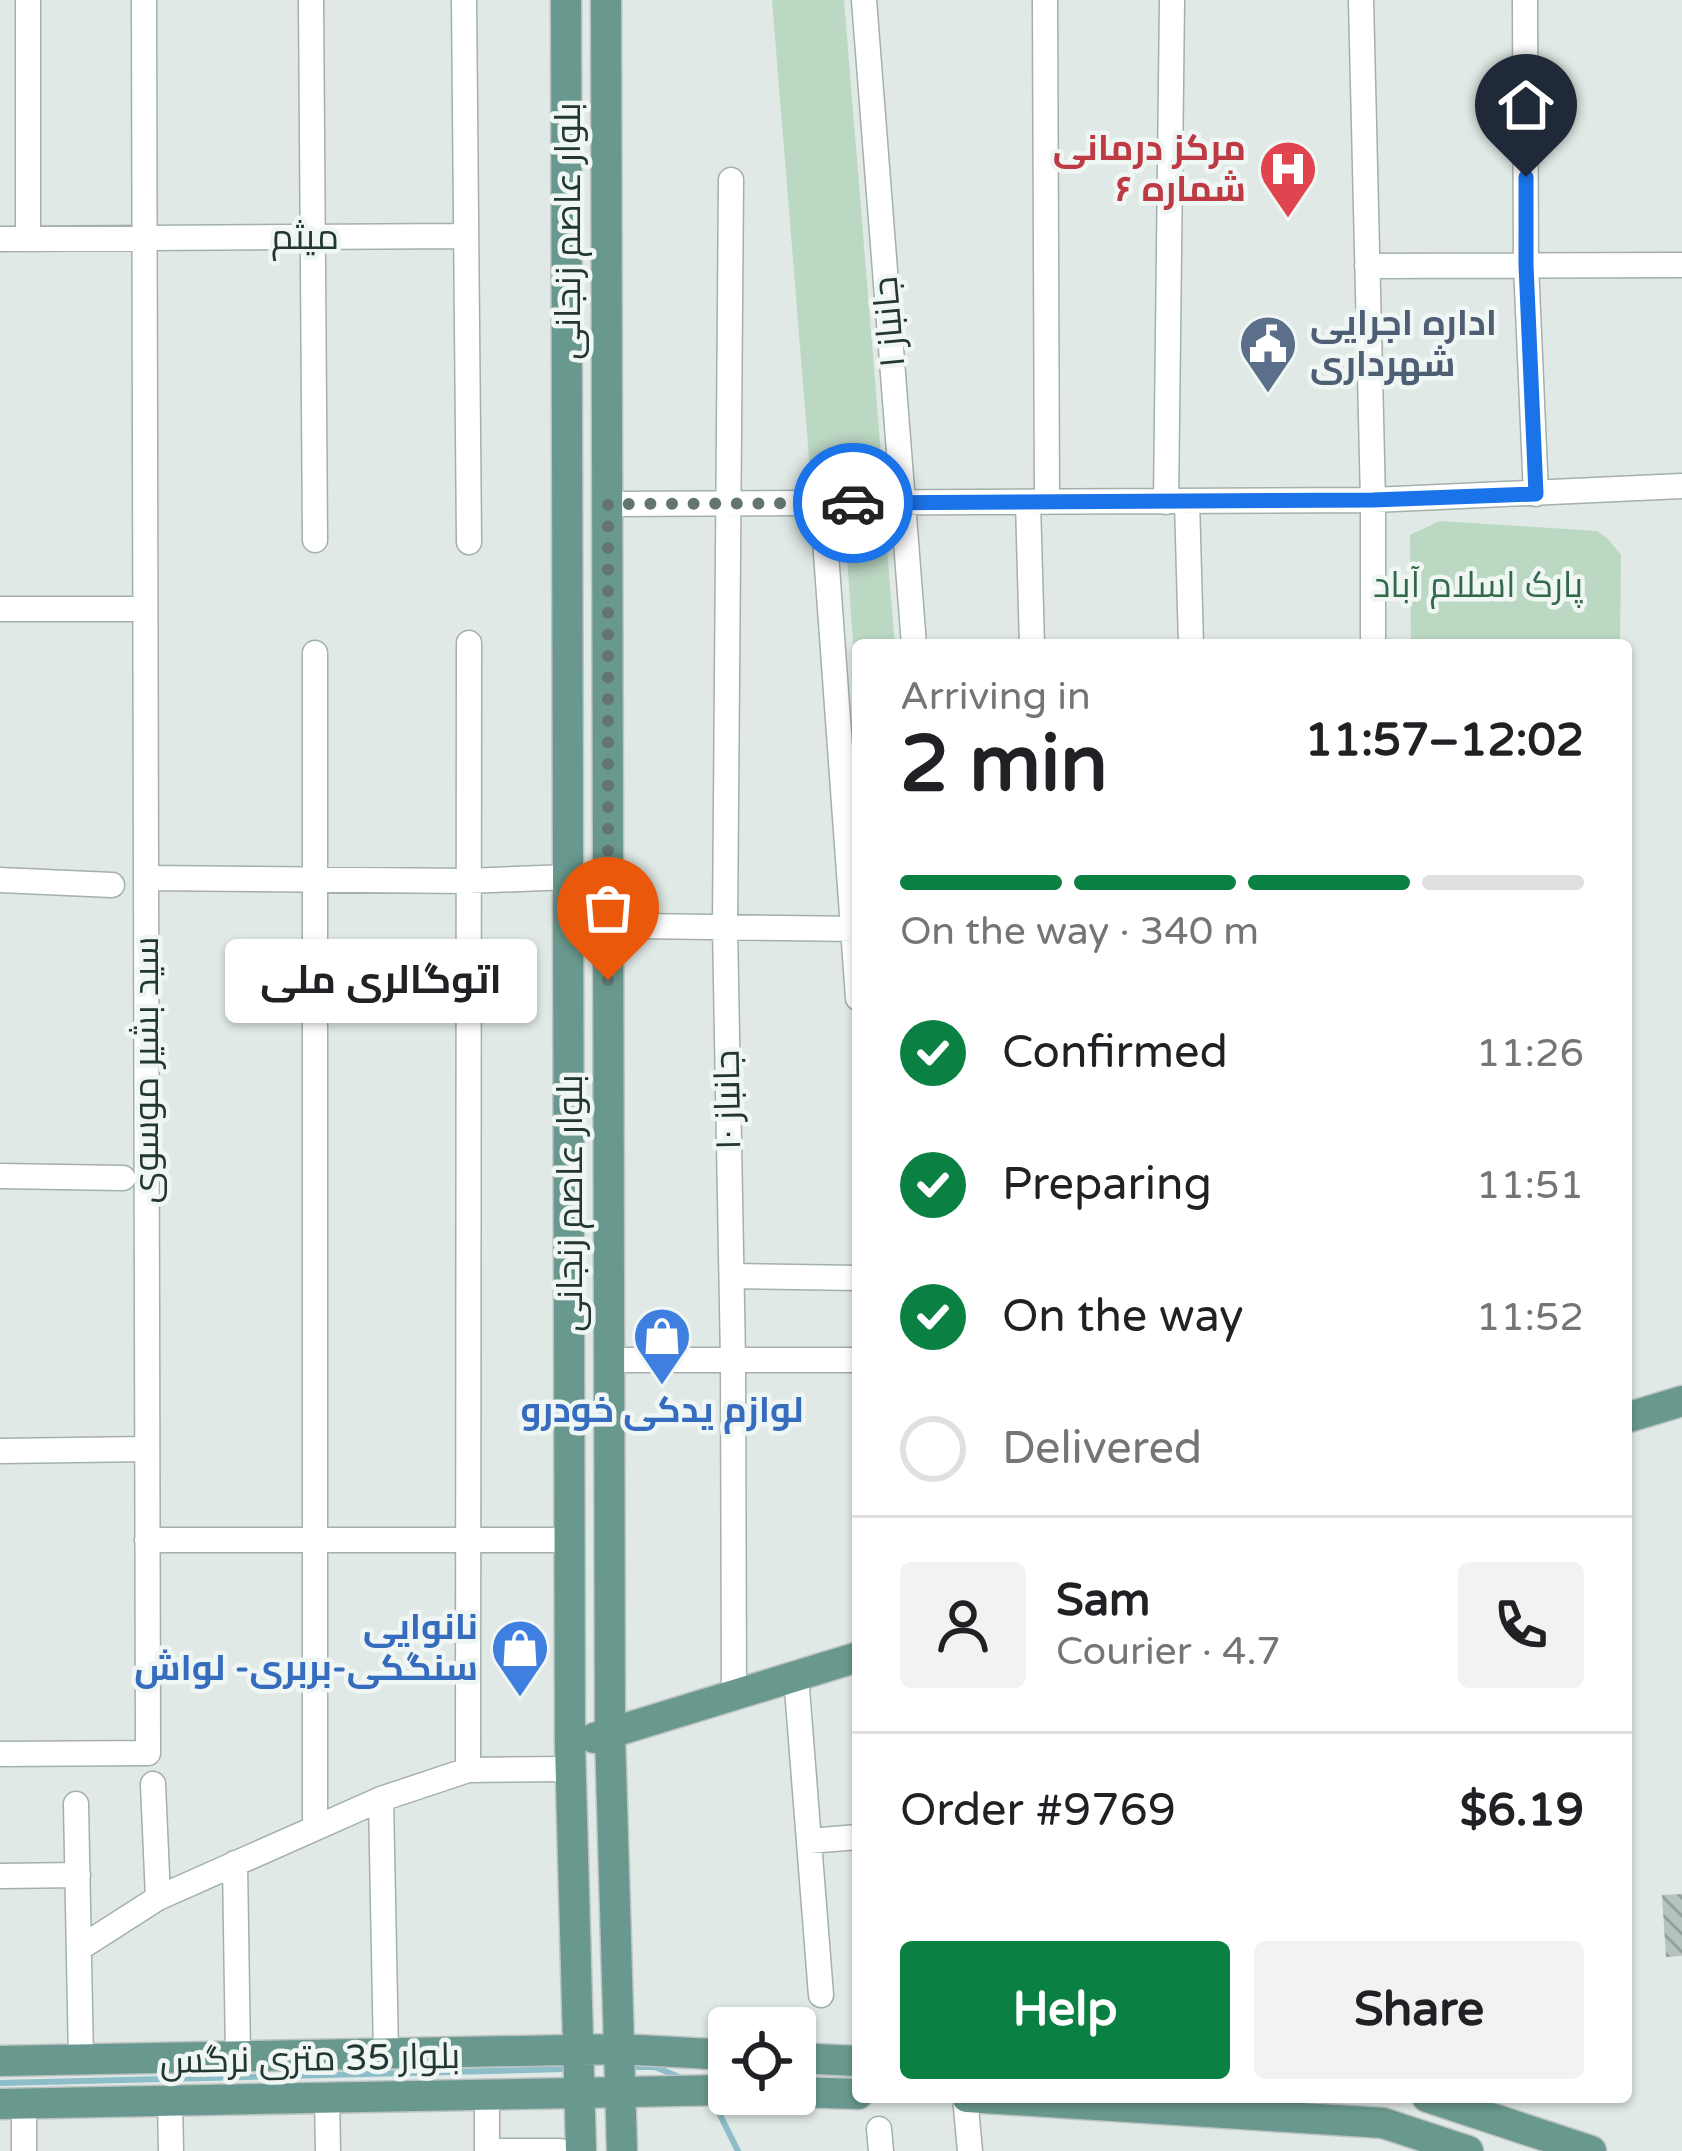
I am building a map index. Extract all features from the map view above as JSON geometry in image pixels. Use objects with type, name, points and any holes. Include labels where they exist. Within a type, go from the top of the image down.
[{"type":"main road","name":"بلوار عاصم زنجانی","points":[[566,0],[570,1757],[580,2095]]},
{"type":"main road","name":"بلوار عاصم زنجانی","points":[[606,0],[610,1734],[621,2095]]},
{"type":"main road","points":[[1632,1416],[1682,1401]]},
{"type":"main road","points":[[570,1757],[610,1734],[852,1659]]},
{"type":"main road","name":"بلوار 35 متری نرگس","points":[[0,2061],[619,2047],[708,2053]]},
{"type":"main road","points":[[816,2059],[852,2061]]},
{"type":"main road","name":"بلوار 35 متری نرگس","points":[[12,2104],[708,2091]]},
{"type":"main road","points":[[816,2092],[852,2093]]},
{"type":"main road","points":[[580,2095],[581,2151]]},
{"type":"main road","points":[[621,2095],[622,2151]]},
{"type":"main road","points":[[1159,2103],[1384,2110],[1468,2151]]},
{"type":"main road","points":[[1445,2103],[1592,2151]]},
{"type":"street","points":[[28,0],[28,238]]},
{"type":"street","name":"سید بشیر موسوی","points":[[0,1754],[148,1753],[144,0]]},
{"type":"street","points":[[311,0],[315,540]]},
{"type":"street","points":[[464,0],[469,542]]},
{"type":"street","name":"جانباز ۱","points":[[864,0],[914,639]]},
{"type":"street","points":[[1032,639],[1045,0]]},
{"type":"street","points":[[1172,0],[1176,501],[1190,639]]},
{"type":"street","points":[[1360,0],[1373,639]]},
{"type":"street","points":[[1526,0],[1526,265],[1536,494]]},
{"type":"street","name":"جانباز ۱۰","points":[[730,180],[725,927],[734,1696]]},
{"type":"street","name":"میثم","points":[[145,238],[465,236]]},
{"type":"street","points":[[0,238],[145,238]]},
{"type":"street","points":[[1367,266],[1682,265]]},
{"type":"street","points":[[608,504],[1373,500],[1682,486]]},
{"type":"street","points":[[825,538],[852,889]]},
{"type":"street","points":[[0,609],[146,609]]},
{"type":"street","points":[[468,1770],[469,643]]},
{"type":"street","points":[[315,653],[315,1828]]},
{"type":"street","points":[[146,878],[568,877]]},
{"type":"street","points":[[0,880],[112,885]]},
{"type":"street","points":[[638,926],[852,928]]},
{"type":"street","points":[[0,1176],[123,1178]]},
{"type":"street","points":[[732,1276],[852,1278]]},
{"type":"street","points":[[609,1360],[852,1360]]},
{"type":"street","points":[[0,1451],[147,1449]]},
{"type":"street","points":[[147,1540],[569,1540]]},
{"type":"street","points":[[796,1676],[821,1996]]},
{"type":"street","points":[[80,1948],[158,1898],[381,1799],[468,1770],[570,1757]]},
{"type":"street","points":[[153,1784],[158,1898]]},
{"type":"street","points":[[381,1799],[386,2054]]},
{"type":"street","points":[[76,1804],[81,2060]]},
{"type":"street","points":[[809,1841],[852,1837]]},
{"type":"street","points":[[235,1863],[238,2056]]},
{"type":"street","points":[[0,1876],[78,1875]]},
{"type":"street","points":[[487,2095],[487,2151]]},
{"type":"street","points":[[327,2098],[328,2151]]},
{"type":"street","points":[[170,2101],[171,2151]]},
{"type":"street","points":[[966,2103],[970,2151]]},
{"type":"street","points":[[12,2104],[24,2151]]},
{"type":"street","points":[[500,2151],[560,2151]]},
{"type":"green space","points":[[772,0],[844,0],[883,479],[811,482]]},
{"type":"green space","name":"پارک اسلام آباد","points":[[1440,521],[1597,531],[1621,555],[1620,639],[1411,639],[1410,535]]},
{"type":"green space","points":[[885,526],[894,639],[853,639],[845,529]]},
{"type":"building","points":[[1682,1894],[1682,1956],[1666,1957],[1662,1895]]},
{"type":"waterway","points":[[627,2067],[655,2067],[684,2079]]},
{"type":"waterway","points":[[0,2083],[566,2069]]},
{"type":"waterway","points":[[720,2115],[738,2151]]},
{"type":"way so far","points":[[608,980],[608,504],[853,503]]},
{"type":"place","name":"مرکز درمانی شماره ۶","points":[[1288,220]]},
{"type":"place","name":"اداره اجرایی شهرداری","points":[[1268,395]]},
{"type":"place","name":"اتوگالری ملی","points":[[608,980]]},
{"type":"place","name":"لوازم یدکی خودرو","points":[[662,1387]]},
{"type":"place","name":"نانوایی سنگکی-بربری- لواش","points":[[520,1699]]},
{"type":"route","points":[[853,503],[1373,500],[1536,494],[1526,177]]}]
